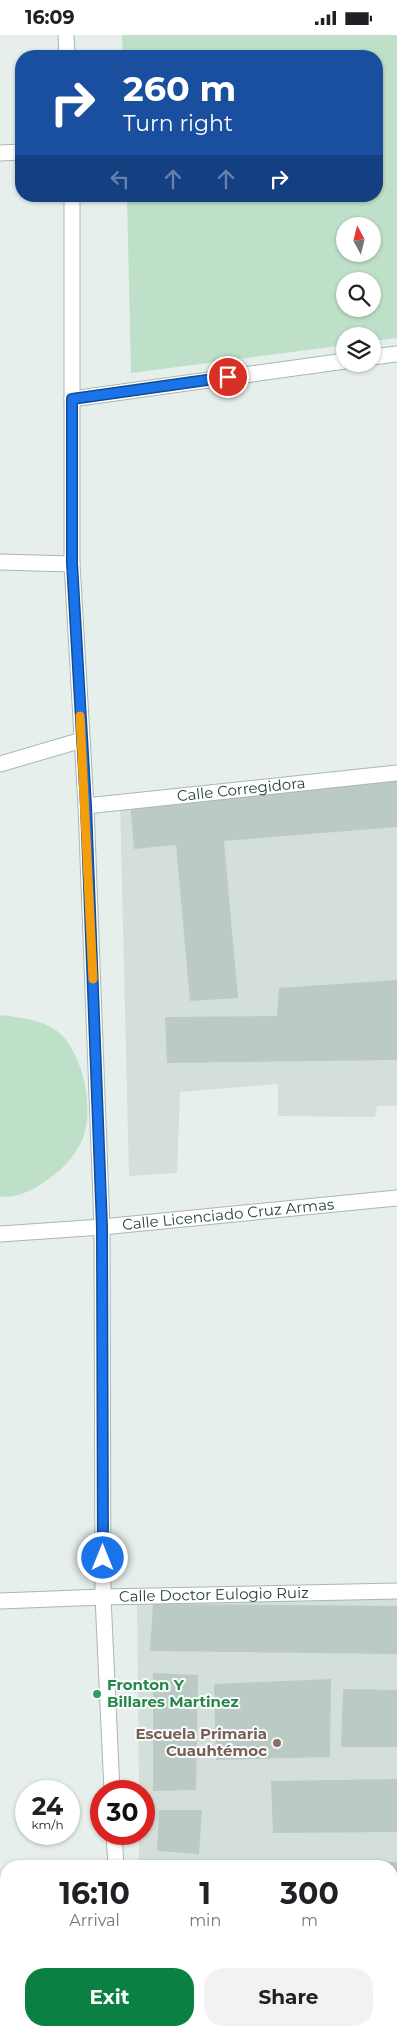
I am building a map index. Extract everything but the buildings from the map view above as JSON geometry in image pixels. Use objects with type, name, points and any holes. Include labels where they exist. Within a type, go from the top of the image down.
[{"type":"street","points":[[66,35],[67,50]]},
{"type":"street","points":[[0,153],[15,152]]},
{"type":"street","points":[[72,202],[72,563],[86,806],[102,1227],[103,1597],[111,1780]]},
{"type":"street","points":[[381,356],[397,354]]},
{"type":"street","points":[[72,399],[336,362]]},
{"type":"street","points":[[0,562],[72,563]]},
{"type":"street","points":[[0,764],[82,740]]},
{"type":"street","name":"Calle Corregidora","points":[[86,806],[397,773]]},
{"type":"street","name":"Calle Licenciado Cruz Armas","points":[[0,1234],[102,1227],[397,1198]]},
{"type":"street","name":"Calle Doctor Eulogio Ruiz","points":[[0,1601],[397,1591]]},
{"type":"street","points":[[115,1845],[116,1860]]},
{"type":"shaded area","points":[[397,773],[397,1106],[377,1106],[375,1117],[278,1116],[278,1084],[180,1092],[177,1173],[129,1176],[120,802]]},
{"type":"shaded area","points":[[397,1591],[397,1860],[139,1860],[139,1845],[155,1845],[155,1780],[139,1780],[137,1596]]},
{"type":"green space","points":[[122,35],[397,35],[397,338],[381,340],[381,327],[336,327],[336,346],[131,373],[127,202],[383,202],[383,50],[123,50]]},
{"type":"green space","points":[[0,1016],[42,1023],[64,1037],[79,1063],[84,1079],[87,1111],[83,1138],[75,1153],[65,1165],[36,1188],[10,1197],[0,1196]]},
{"type":"slow traffic","points":[[80,716],[86,806],[93,979]]},
{"type":"place","name":"Fronton Y Billares Martinez","points":[[97,1694]]},
{"type":"place","name":"Escuela Primaria Cuauhtémoc","points":[[277,1743]]},
{"type":"route","points":[[103,1558],[102,1227],[86,806],[72,563],[72,399],[228,377]]}]
